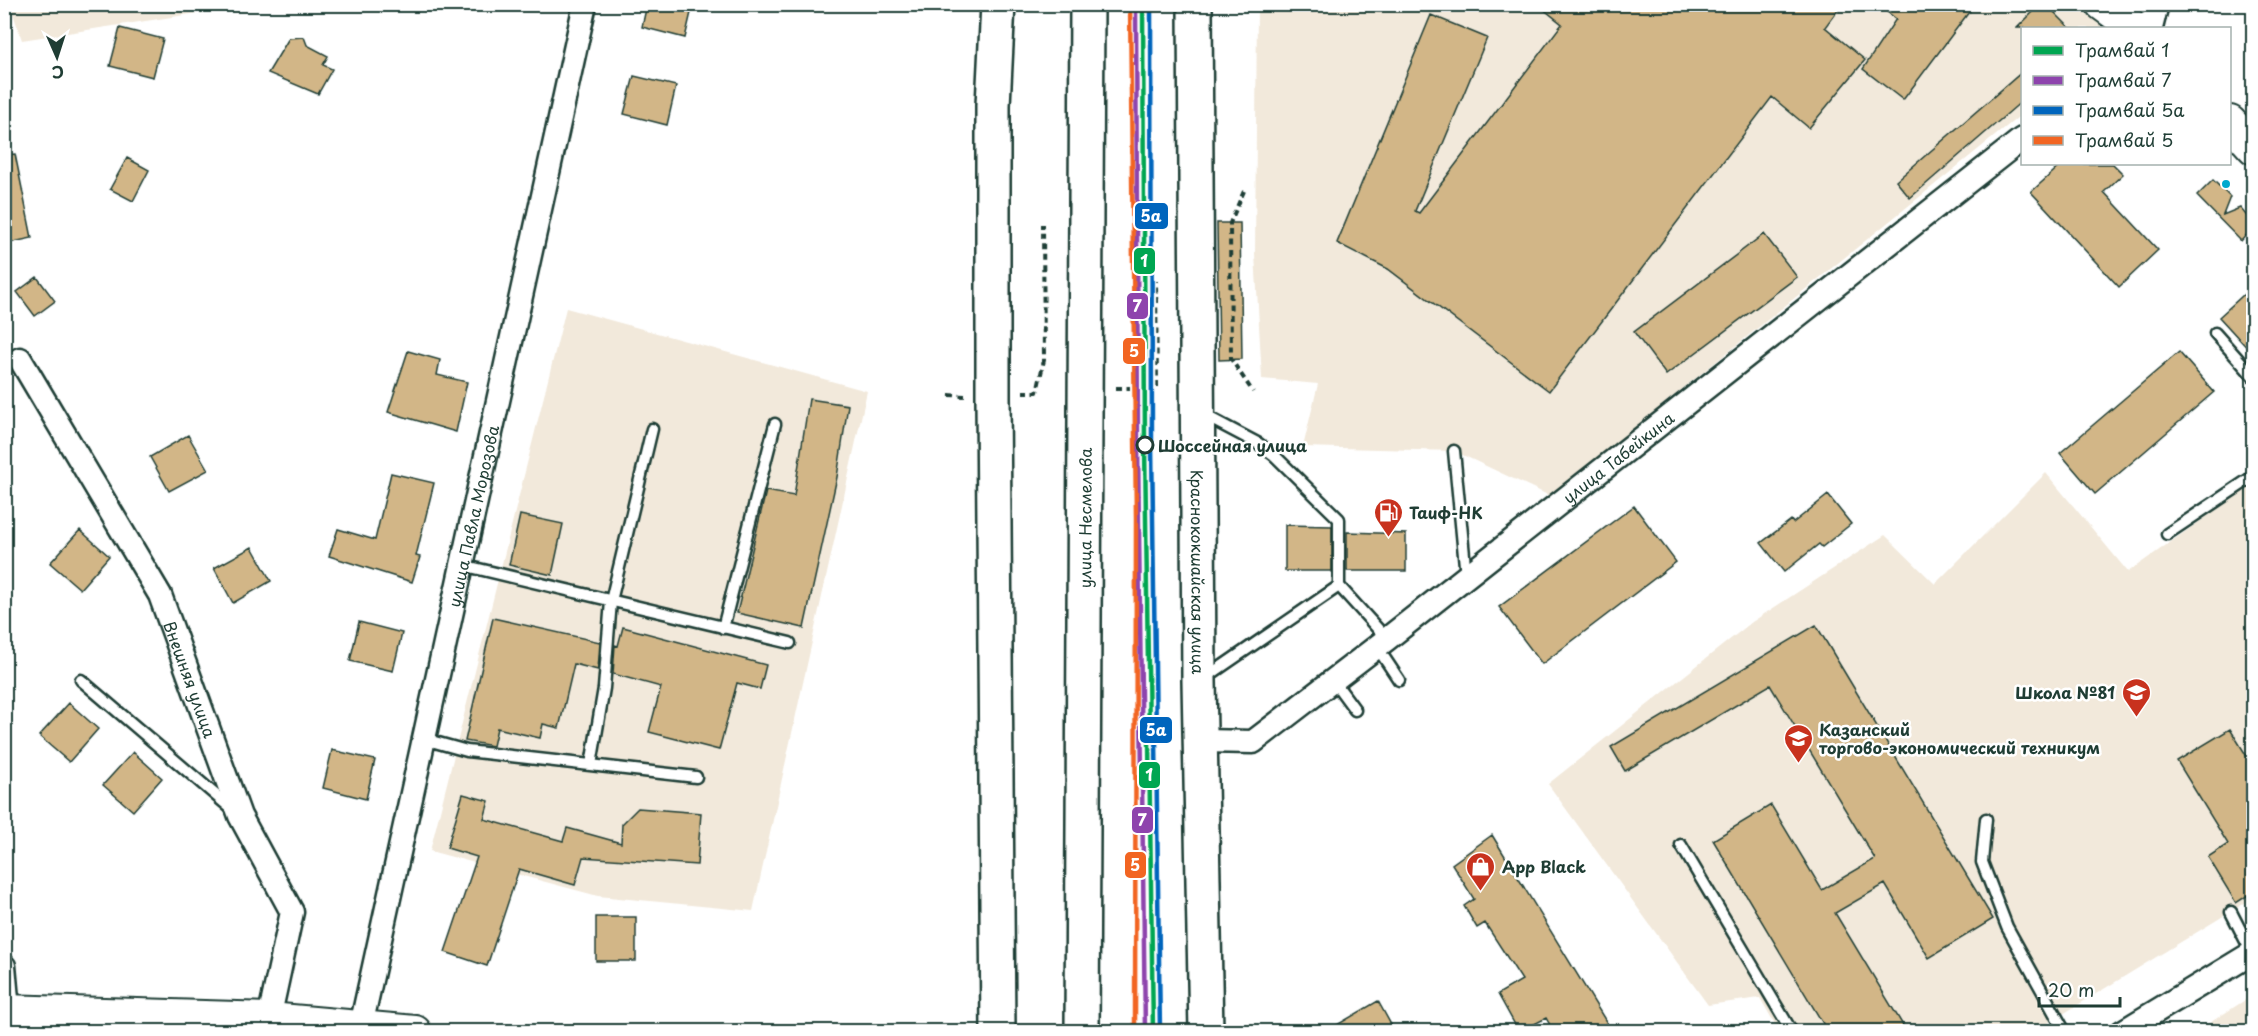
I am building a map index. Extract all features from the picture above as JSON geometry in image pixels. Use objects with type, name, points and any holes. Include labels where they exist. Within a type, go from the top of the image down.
[{"type":"main road","points":[[998,4],[993,105],[998,1032]]},
{"type":"main road","name":"улица Несмелова","points":[[1082,1032],[1087,4]]},
{"type":"main road","name":"Краснококшайская улица","points":[[1195,4],[1199,681],[1202,741],[1206,1032]]},
{"type":"street","name":"улица Павла Морозова","points":[[360,1026],[585,4]]},
{"type":"street","points":[[2102,4],[2134,27]]},
{"type":"street","points":[[2151,27],[2157,4]]},
{"type":"street","points":[[2231,124],[2253,148]]},
{"type":"street","name":"улица Табейкина","points":[[1202,741],[1253,742],[1467,577],[2021,140]]},
{"type":"street","name":"Внешняя улица","points":[[20,359],[160,595],[240,816],[292,912],[269,1019]]},
{"type":"street","points":[[2122,1032],[2253,952]]},
{"type":"street","points":[[4,966],[6,1010],[67,1017],[269,1019],[415,1032]]},
{"type":"lane","points":[[2215,333],[2253,377]]},
{"type":"lane","points":[[1199,412],[1259,444],[1274,455],[1339,519],[1339,586],[1382,643],[1399,680]]},
{"type":"lane","points":[[723,628],[775,424]]},
{"type":"lane","points":[[591,765],[605,677],[611,601],[652,429]]},
{"type":"lane","points":[[1454,451],[1467,577]]},
{"type":"lane","points":[[2167,534],[2253,476]]},
{"type":"lane","points":[[462,565],[790,643]]},
{"type":"lane","points":[[1199,681],[1339,586]]},
{"type":"lane","points":[[81,680],[240,816]]},
{"type":"lane","points":[[1333,680],[1355,710]]},
{"type":"lane","points":[[424,739],[467,751],[696,777]]},
{"type":"lane","points":[[1986,819],[1982,862],[2007,927],[2065,1032]]},
{"type":"lane","points":[[1680,845],[1792,1032]]},
{"type":"lane","points":[[2231,912],[2253,952]]},
{"type":"path","points":[[1244,190],[1230,223],[1231,359],[1253,392]]},
{"type":"path","points":[[1043,224],[1044,360]]},
{"type":"path","points":[[1116,388],[1157,388],[1156,281]]},
{"type":"shaded area","points":[[10,4],[250,5],[22,40]]},
{"type":"shaded area","points":[[2072,4],[2105,27],[2021,27],[2021,115],[1550,496],[1454,451],[1303,447],[1318,384],[1262,379],[1255,254],[1257,5]]},
{"type":"shaded area","points":[[566,308],[867,391],[753,911],[598,896],[430,851]]},
{"type":"shaded area","name":"Казанский торгово-экономический техникум","points":[[2046,473],[2128,572],[2253,484],[2253,898],[2035,1031],[1779,1031],[1760,998],[1708,1005],[1548,784],[1752,622],[1885,535],[1935,584]]},
{"type":"shaded area","points":[[2253,995],[2253,1031],[2197,1031]]},
{"type":"building","points":[[647,4],[693,4],[685,38],[642,27]]},
{"type":"building","points":[[1537,4],[1842,4],[1825,27],[1865,60],[1809,128],[1772,97],[1549,391],[1388,269],[1337,243],[1431,15],[1487,38],[1415,211],[1419,213],[1562,24]]},
{"type":"building","points":[[1877,4],[1975,4],[1903,100],[1863,69],[1896,19]]},
{"type":"building","points":[[2041,4],[2046,4],[2069,27],[2021,27],[2017,28]]},
{"type":"building","points":[[120,28],[163,39],[153,77],[110,66]]},
{"type":"building","points":[[304,37],[307,45],[328,56],[323,65],[332,69],[318,94],[268,73],[289,38]]},
{"type":"building","points":[[2021,73],[2021,102],[1910,198],[1896,181]]},
{"type":"building","points":[[634,76],[676,86],[667,125],[624,114]]},
{"type":"building","points":[[15,154],[32,238],[4,244],[4,155]]},
{"type":"building","points":[[127,158],[149,170],[133,201],[110,189]]},
{"type":"building","points":[[2061,165],[2114,165],[2123,174],[2104,192],[2158,250],[2119,287],[2031,192]]},
{"type":"building","points":[[2213,180],[2230,197],[2223,215],[2240,208],[2253,223],[2253,228],[2241,241],[2197,196]]},
{"type":"building","points":[[1217,223],[1240,223],[1242,359],[1219,360]]},
{"type":"building","points":[[1764,234],[1797,277],[1666,375],[1634,332]]},
{"type":"building","points":[[37,277],[55,301],[35,316],[17,292]]},
{"type":"building","points":[[2253,286],[2253,354],[2219,317]]},
{"type":"building","points":[[408,351],[440,360],[437,375],[467,382],[456,432],[388,412]]},
{"type":"building","points":[[2179,352],[2214,392],[2095,494],[2060,453]]},
{"type":"building","points":[[809,399],[848,405],[837,477],[804,628],[737,613],[766,491],[794,496]]},
{"type":"building","points":[[188,435],[208,470],[169,491],[150,457]]},
{"type":"building","points":[[391,473],[434,483],[416,556],[420,557],[412,582],[329,556],[338,529],[375,540]]},
{"type":"building","points":[[1828,495],[1851,524],[1822,547],[1819,544],[1784,572],[1761,543],[1791,520],[1793,523]]},
{"type":"building","points":[[1634,506],[1676,562],[1542,664],[1499,607]]},
{"type":"building","points":[[520,515],[563,524],[552,575],[509,565]]},
{"type":"building","points":[[1285,525],[1332,526],[1332,571],[1285,571]]},
{"type":"building","points":[[80,530],[109,556],[80,589],[50,563]]},
{"type":"building","points":[[1347,532],[1406,534],[1406,571],[1347,571]]},
{"type":"building","points":[[252,547],[271,581],[233,603],[214,568]]},
{"type":"building","points":[[493,618],[600,642],[598,670],[574,664],[559,728],[543,724],[540,738],[497,728],[493,746],[465,741]]},
{"type":"building","points":[[359,622],[402,633],[393,671],[350,661]]},
{"type":"building","points":[[1816,625],[1993,919],[1929,958],[1885,884],[1835,913],[1907,1032],[1828,1032],[1713,840],[1771,805],[1822,890],[1875,859],[1770,685],[1625,771],[1611,747]]},
{"type":"building","points":[[623,627],[766,665],[760,689],[737,683],[719,750],[649,732],[661,687],[613,674],[615,645],[618,646]]},
{"type":"building","points":[[69,703],[98,729],[69,762],[39,736]]},
{"type":"building","points":[[2230,729],[2253,766],[2253,892],[2236,903],[2208,857],[2228,844],[2177,761]]},
{"type":"building","points":[[332,750],[375,760],[366,799],[323,788]]},
{"type":"building","points":[[133,752],[162,778],[133,811],[103,785]]},
{"type":"building","points":[[463,794],[489,801],[484,819],[563,841],[567,828],[621,843],[622,824],[638,808],[701,813],[697,865],[583,857],[575,885],[519,869],[487,966],[445,952],[477,857],[447,848]]},
{"type":"building","points":[[1492,835],[1607,1023],[1594,1032],[1554,1032],[1546,1018],[1519,1032],[1498,994],[1522,980],[1485,923],[1477,928],[1464,906],[1474,899],[1452,864]]},
{"type":"building","points":[[596,917],[636,917],[636,961],[596,961]]},
{"type":"building","points":[[1378,1001],[1395,1032],[1325,1032]]},
{"type":"tram line","name":"5","points":[[1130,4],[1136,518],[1135,1032]]},
{"type":"tram line","name":"7","points":[[1136,4],[1138,445],[1145,1032]]},
{"type":"tram line","name":"1","points":[[1143,4],[1145,445],[1153,1032]]},
{"type":"tram line","name":"5а","points":[[1151,4],[1152,445],[1160,1032]]},
{"type":"place","name":"Шоссейная улица","points":[[1145,445]]},
{"type":"place","name":"Таиф-НК","points":[[1388,538]]},
{"type":"place","name":"Школа №81","points":[[2136,718]]},
{"type":"place","name":"Казанский торгово-экономический техникум","points":[[1798,764]]},
{"type":"place","name":"App Black","points":[[1481,892]]}]
